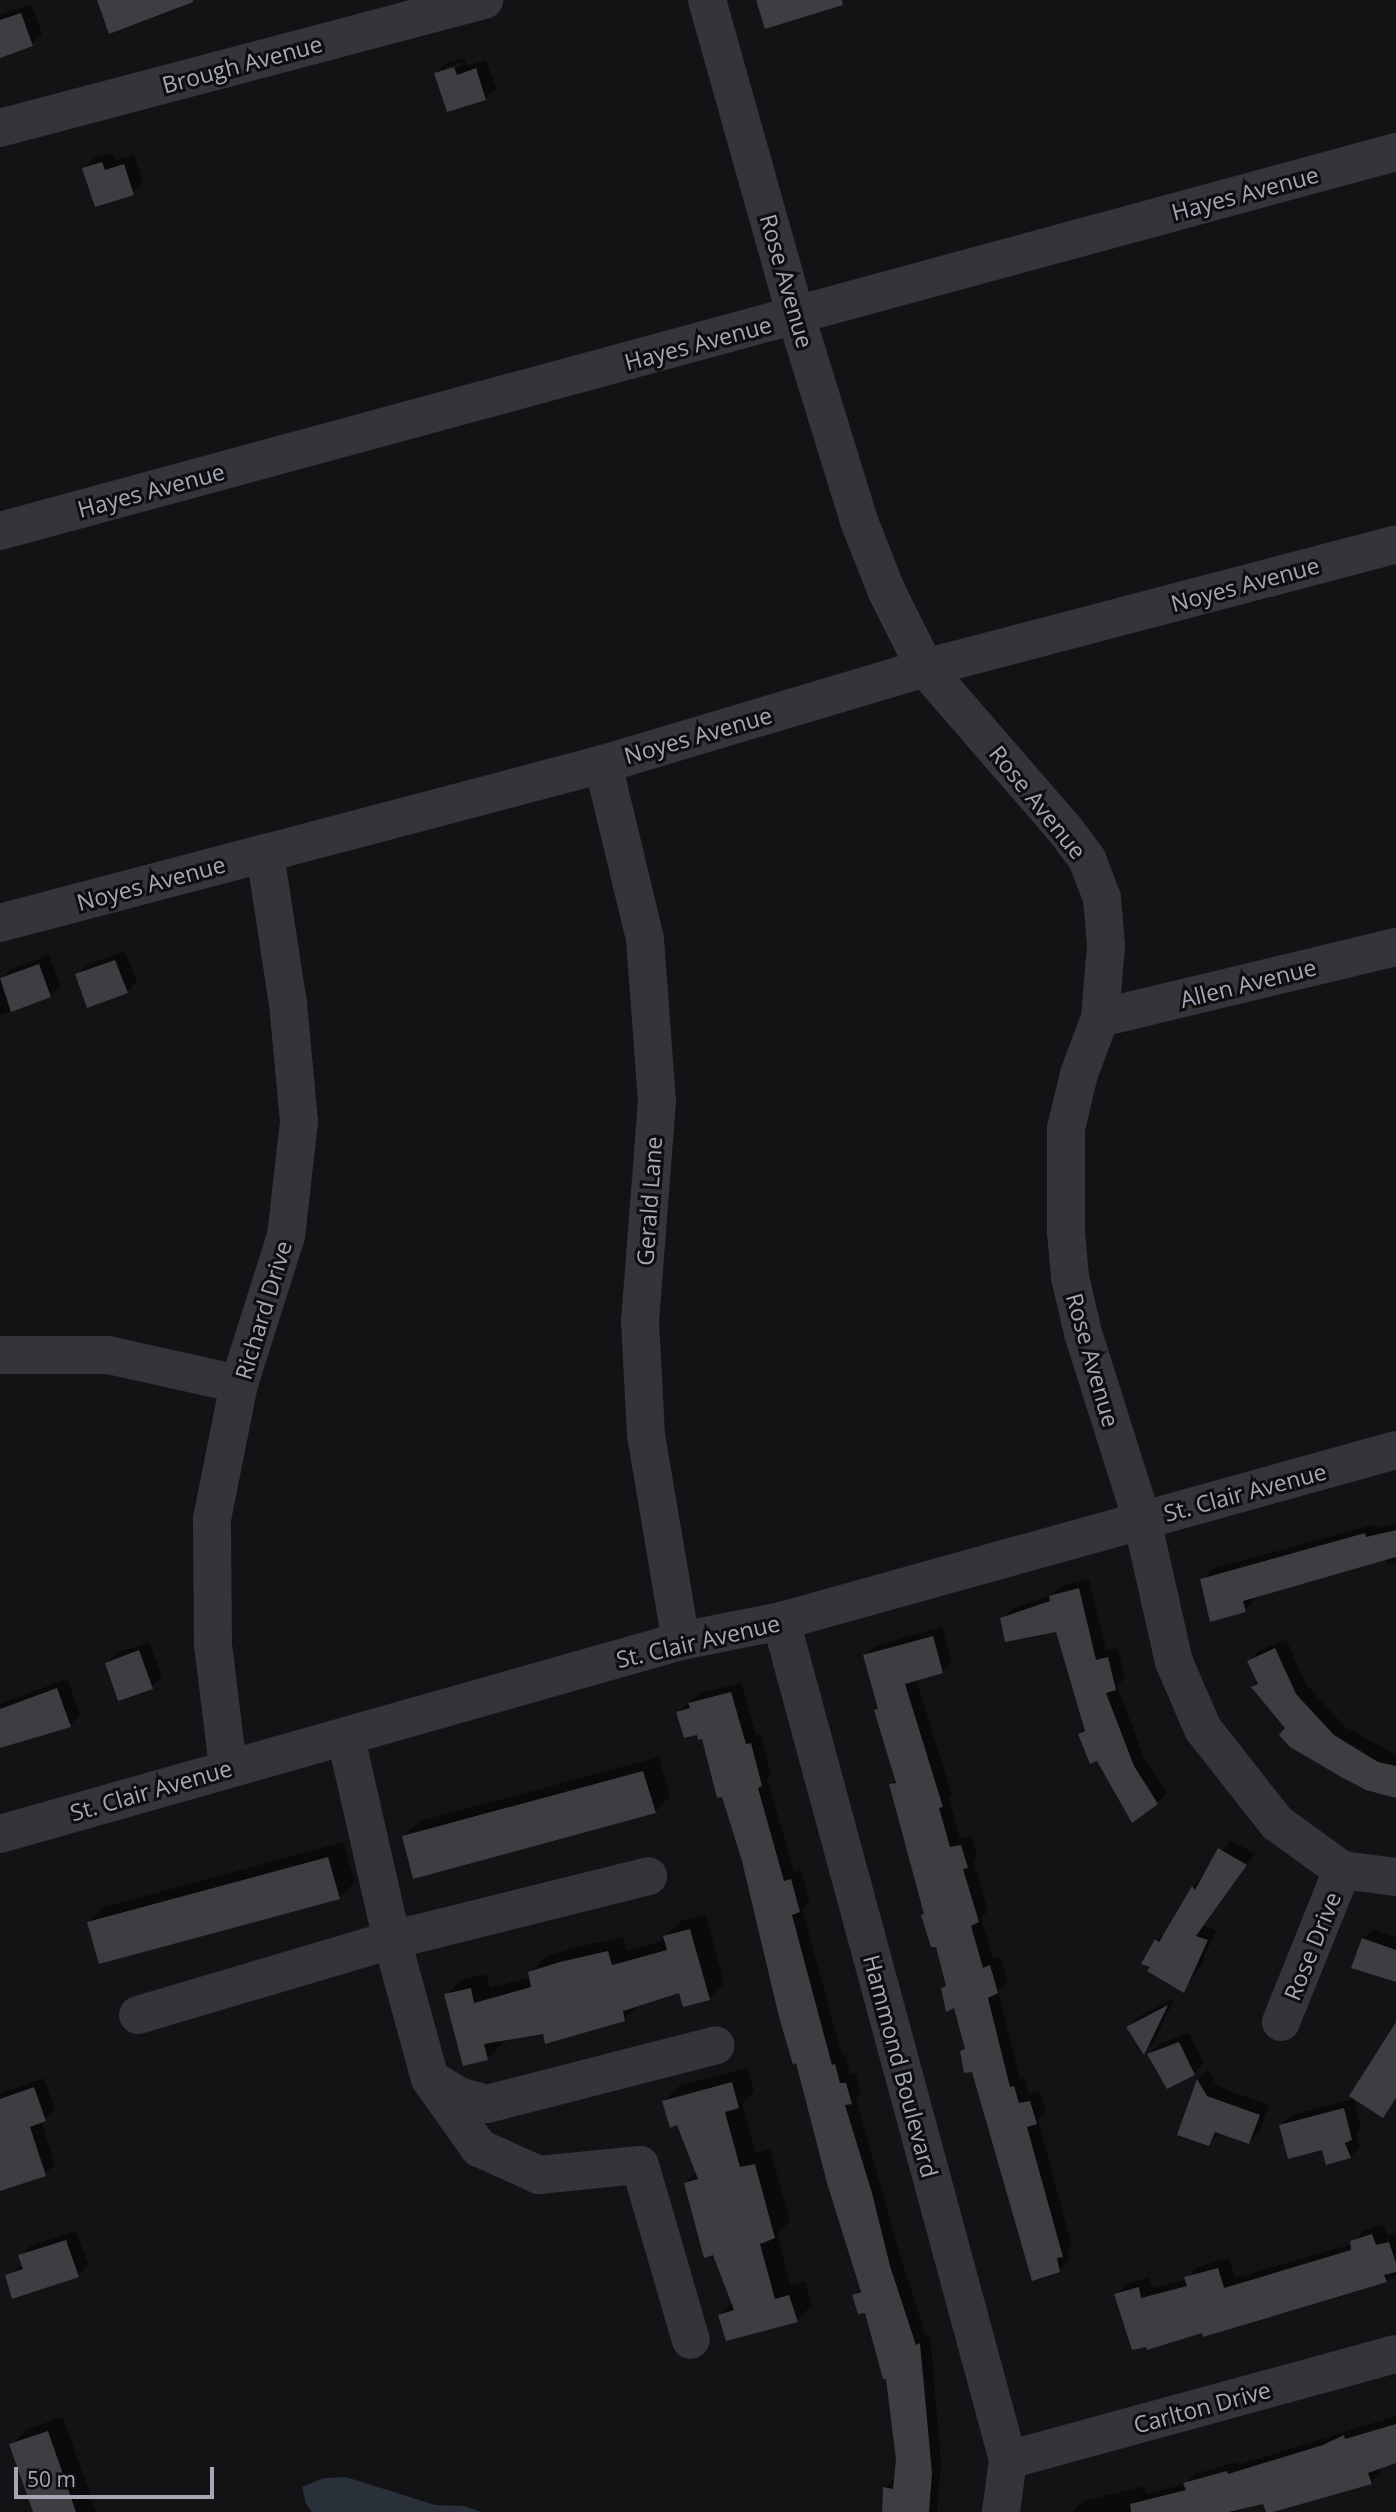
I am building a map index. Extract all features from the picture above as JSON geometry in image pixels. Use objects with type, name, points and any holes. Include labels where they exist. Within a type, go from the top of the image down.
[{"type":"street","name":"Brough Avenue","points":[[0,128],[484,0]]},
{"type":"street","name":"Rose Avenue","points":[[707,0],[796,316],[859,521],[887,592],[925,668],[1066,831],[1087,859],[1102,898],[1106,946],[1100,1018],[1079,1074],[1066,1129],[1066,1232],[1070,1277],[1083,1333],[1142,1520],[1174,1662],[1203,1729],[1277,1823],[1342,1870]]},
{"type":"street","name":"Hayes Avenue","points":[[0,531],[1396,152]]},
{"type":"street","name":"Noyes Avenue","points":[[0,923],[603,764],[925,668],[1396,544]]},
{"type":"street","name":"Gerald Lane","points":[[603,764],[645,939],[657,1101],[640,1321],[641,1346],[646,1435],[681,1641]]},
{"type":"street","name":"Richard Drive","points":[[228,1767],[213,1644],[212,1519],[239,1384],[286,1236],[299,1122],[288,1003],[265,853]]},
{"type":"street","name":"Allen Avenue","points":[[1100,1018],[1396,947]]},
{"type":"street","points":[[0,1355],[108,1355],[239,1384]]},
{"type":"street","name":"St. Clair Avenue","points":[[0,1834],[228,1767],[346,1738],[681,1641],[781,1621],[1396,1450]]},
{"type":"street","name":"Hammond Boulevard","points":[[781,1621],[1008,2460],[1001,2512]]},
{"type":"street","points":[[346,1738],[392,1940],[430,2079],[479,2148],[540,2175],[639,2165],[691,2340]]},
{"type":"street","points":[[1342,1870],[1396,1877]]},
{"type":"street","name":"Rose Drive","points":[[1281,2022],[1342,1870]]},
{"type":"street","points":[[138,2015],[392,1940],[648,1876]]},
{"type":"street","points":[[430,2079],[459,2096],[487,2104],[716,2045]]},
{"type":"street","name":"Carlton Drive","points":[[1008,2460],[1396,2354]]},
{"type":"shaded area","points":[[346,2477],[435,2505],[464,2506],[481,2512],[312,2512],[306,2504],[302,2487],[324,2478]]},
{"type":"building","points":[[97,0],[193,0],[193,2],[109,34]]},
{"type":"building","points":[[756,0],[842,0],[843,5],[765,29]]},
{"type":"building","points":[[21,13],[33,46],[0,58],[0,20]]},
{"type":"building","points":[[454,67],[457,75],[476,68],[486,100],[447,112],[434,73]]},
{"type":"building","points":[[102,162],[105,170],[124,164],[134,195],[95,207],[82,168]]},
{"type":"building","points":[[115,960],[128,993],[87,1008],[75,974]]},
{"type":"building","points":[[39,964],[51,997],[11,1012],[0,978]]},
{"type":"building","points":[[1396,1530],[1396,1557],[1243,1601],[1246,1612],[1210,1622],[1200,1579],[1365,1533],[1366,1537]]},
{"type":"building","points":[[1079,1588],[1096,1660],[1108,1657],[1116,1690],[1106,1693],[1134,1766],[1158,1804],[1132,1823],[1097,1761],[1090,1764],[1078,1734],[1085,1731],[1056,1632],[1005,1642],[1000,1618],[1050,1601],[1049,1596]]},
{"type":"building","points":[[933,1636],[943,1673],[905,1684],[943,1807],[939,1808],[950,1847],[961,1845],[968,1868],[963,1869],[979,1922],[971,1926],[983,1968],[990,1965],[998,1993],[988,1998],[1010,2087],[1014,2086],[1019,2103],[1030,2101],[1037,2124],[1027,2127],[1063,2257],[1057,2258],[1060,2272],[1032,2281],[972,2072],[964,2073],[960,2051],[965,2049],[954,2008],[946,2012],[941,1988],[946,1986],[936,1947],[931,1947],[921,1915],[924,1914],[889,1784],[896,1783],[874,1710],[878,1709],[863,1655]]},
{"type":"building","points":[[1275,1648],[1296,1694],[1334,1735],[1378,1762],[1396,1766],[1396,1798],[1366,1790],[1343,1778],[1290,1747],[1279,1735],[1285,1728],[1251,1687],[1258,1684],[1247,1661]]},
{"type":"building","points":[[139,1650],[153,1689],[118,1701],[105,1663]]},
{"type":"building","points":[[57,1688],[71,1727],[0,1748],[0,1709]]},
{"type":"building","points":[[731,1692],[746,1744],[751,1743],[762,1786],[758,1788],[784,1881],[791,1879],[800,1912],[792,1915],[832,2065],[835,2064],[840,2083],[846,2083],[852,2104],[845,2105],[872,2193],[890,2266],[916,2345],[920,2343],[932,2473],[929,2512],[882,2512],[883,2487],[893,2489],[896,2460],[886,2379],[883,2379],[865,2313],[858,2314],[852,2295],[861,2292],[827,2183],[796,2063],[793,2065],[779,2017],[742,1861],[722,1797],[717,1798],[702,1739],[698,1740],[697,1735],[684,1738],[676,1712],[690,1708],[688,1703]]},
{"type":"building","points":[[643,1771],[656,1813],[413,1879],[402,1836]]},
{"type":"building","points":[[1218,1848],[1247,1865],[1196,1936],[1208,1940],[1184,1993],[1147,1971],[1150,1967],[1141,1964],[1155,1939],[1159,1942],[1192,1886],[1195,1890]]},
{"type":"building","points":[[328,1857],[340,1899],[99,1964],[87,1922]]},
{"type":"building","points":[[690,1929],[710,2000],[683,2007],[679,1993],[623,2011],[625,2021],[545,2044],[543,2034],[484,2044],[488,2060],[463,2066],[444,1994],[471,1988],[474,2003],[531,1987],[528,1972],[560,1962],[608,1951],[612,1965],[667,1950],[663,1936]]},
{"type":"building","points":[[1362,1938],[1396,1950],[1396,1982],[1351,1968]]},
{"type":"building","points":[[1168,2005],[1144,2055],[1126,2027]]},
{"type":"building","points":[[1396,2022],[1396,2098],[1383,2118],[1349,2096]]},
{"type":"building","points":[[1179,2042],[1195,2075],[1167,2089],[1147,2054]]},
{"type":"building","points":[[1197,2079],[1207,2096],[1260,2115],[1249,2144],[1215,2132],[1209,2146],[1177,2135]]},
{"type":"building","points":[[732,2082],[739,2108],[725,2112],[740,2167],[755,2164],[775,2238],[760,2244],[775,2299],[789,2295],[798,2322],[726,2341],[718,2315],[734,2310],[713,2255],[704,2258],[684,2183],[698,2179],[677,2125],[670,2128],[662,2101]]},
{"type":"building","points":[[34,2087],[46,2121],[30,2127],[46,2176],[0,2191],[0,2099]]},
{"type":"building","points":[[1344,2108],[1352,2140],[1345,2143],[1351,2158],[1326,2165],[1322,2150],[1288,2159],[1279,2125]]},
{"type":"building","points":[[1372,2234],[1376,2245],[1389,2242],[1396,2263],[1396,2272],[1384,2275],[1387,2282],[1203,2337],[1202,2333],[1147,2350],[1146,2347],[1132,2350],[1114,2294],[1139,2287],[1141,2298],[1187,2286],[1184,2277],[1218,2268],[1224,2288],[1351,2250],[1350,2241]]},
{"type":"building","points":[[66,2240],[79,2277],[12,2299],[5,2275],[23,2269],[18,2255]]},
{"type":"building","points":[[1396,2424],[1396,2463],[1368,2473],[1372,2484],[1273,2512],[1266,2512],[1263,2504],[1229,2512],[1131,2512],[1130,2504],[1186,2490],[1183,2483],[1227,2471],[1228,2474],[1323,2445],[1344,2435],[1345,2439]]},
{"type":"building","points":[[48,2431],[76,2512],[33,2512],[9,2444]]}]
